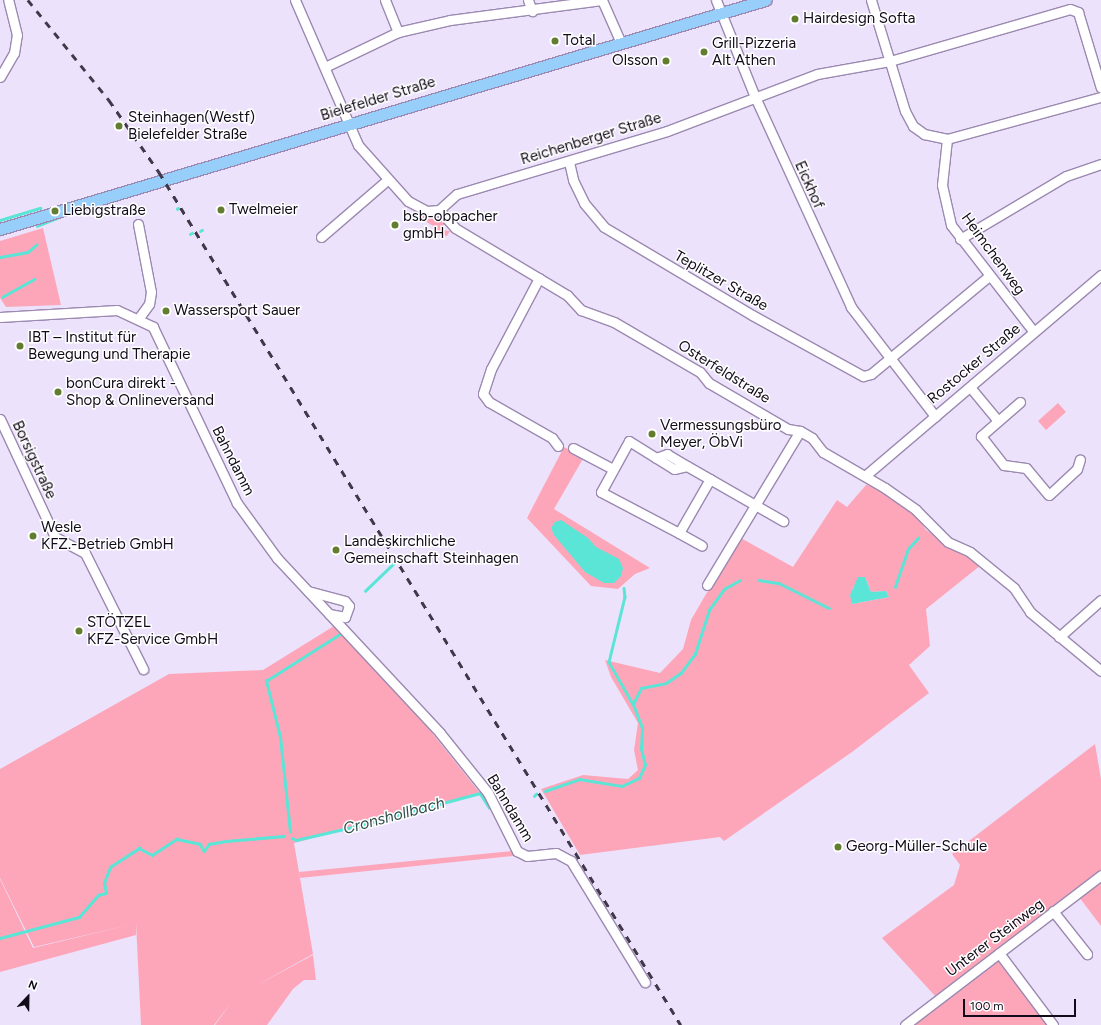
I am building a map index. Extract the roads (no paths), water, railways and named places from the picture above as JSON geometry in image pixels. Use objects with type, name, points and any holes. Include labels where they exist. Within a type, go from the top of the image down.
[{"type":"main road","name":"Bielefelder Straße","points":[[0,229],[349,123],[765,0]]},
{"type":"street","points":[[0,77],[14,53],[17,35],[8,0]]},
{"type":"street","points":[[295,0],[326,66],[358,145],[386,181],[417,207],[439,210]]},
{"type":"street","points":[[385,0],[398,32]]},
{"type":"street","points":[[528,0],[532,11]]},
{"type":"street","points":[[326,66],[398,32],[450,20],[532,11],[602,0],[620,43]]},
{"type":"street","name":"Eickhof","points":[[716,0],[755,97],[851,307],[935,416]]},
{"type":"street","points":[[871,0],[890,61],[913,126],[924,134],[947,139],[1101,97]]},
{"type":"street","name":"Reichenberger Straße","points":[[439,210],[457,194],[569,162],[667,131],[817,74],[890,61],[1075,9],[1101,88]]},
{"type":"street","name":"Heimchenweg","points":[[947,139],[942,185],[945,208],[960,239],[1034,332]]},
{"type":"street","name":"Teplitzer Straße","points":[[569,162],[573,180],[584,203],[604,227],[625,240],[853,372],[871,374],[890,359]]},
{"type":"street","points":[[960,239],[1066,176],[1101,164]]},
{"type":"street","points":[[321,237],[386,181]]},
{"type":"street","name":"Osterfeldstraße","points":[[439,210],[455,228],[567,295],[581,310],[614,322],[700,372],[709,383],[788,429],[800,430],[812,438],[823,452],[854,472],[866,475],[916,510],[948,542],[970,552],[1006,581],[1030,612],[1101,671]]},
{"type":"street","points":[[0,317],[100,309],[127,312],[140,318],[149,304],[151,292],[138,224]]},
{"type":"street","name":"Rostocker Straße","points":[[866,475],[1101,275]]},
{"type":"street","points":[[890,359],[989,276]]},
{"type":"street","points":[[539,278],[491,368],[483,394],[489,402],[552,438],[558,446]]},
{"type":"street","name":"Bahndamm","points":[[140,318],[160,336],[238,503],[277,558],[440,733],[488,793],[517,851],[527,856],[556,853],[571,861],[645,982]]},
{"type":"street","points":[[970,387],[998,421]]},
{"type":"street","points":[[1020,402],[981,436],[1004,464],[1026,468],[1049,495],[1077,470],[1080,459]]},
{"type":"street","name":"Borsigstraße","points":[[0,419],[55,537],[85,553],[143,669]]},
{"type":"street","points":[[707,585],[800,430]]},
{"type":"street","points":[[702,546],[601,492],[628,441],[674,469],[687,466],[783,521]]},
{"type":"street","points":[[573,448],[613,469]]},
{"type":"street","points":[[679,533],[710,479]]},
{"type":"street","points":[[307,590],[345,601],[349,606],[345,617],[329,614]]},
{"type":"street","points":[[1059,637],[1101,600]]},
{"type":"street","name":"Unterer Steinweg","points":[[905,1025],[1101,875]]},
{"type":"street","points":[[1054,911],[1087,954]]},
{"type":"street","points":[[999,953],[1053,1025]]},
{"type":"waterway","points":[[0,220],[40,208]]},
{"type":"waterway","points":[[37,226],[59,217]]},
{"type":"waterway","points":[[0,257],[28,252],[36,245]]},
{"type":"waterway","points":[[2,297],[34,279]]},
{"type":"waterway","name":"Cronshollbach","points":[[895,587],[908,549],[918,538]]},
{"type":"waterway","points":[[365,591],[394,563]]},
{"type":"waterway","name":"Cronshollbach","points":[[545,791],[579,779],[622,786],[639,778],[645,765],[641,749],[642,728],[633,704],[641,688],[666,683],[681,673],[695,654],[709,610],[724,589],[740,580]]},
{"type":"waterway","name":"Cronshollbach","points":[[759,580],[779,583],[829,608]]},
{"type":"waterway","points":[[624,588],[625,597],[609,662],[633,704]]},
{"type":"waterway","points":[[290,832],[280,737],[266,681],[340,634]]},
{"type":"waterway","name":"Cronshollbach","points":[[292,838],[296,840],[357,826],[480,793],[489,807]]},
{"type":"waterway","name":"Cronshollbach","points":[[0,938],[79,917],[98,895],[106,893],[104,883],[110,867],[139,848],[152,855],[177,839],[200,844],[204,851],[209,844],[284,836]]},
{"type":"railway","points":[[28,0],[109,100],[159,172],[681,1025]]},
{"type":"place","name":"Hairdesign Softa","points":[[795,19]]},
{"type":"place","name":"Total","points":[[555,41]]},
{"type":"place","name":"Grill-Pizzeria Alt Athen","points":[[704,52]]},
{"type":"place","name":"Olsson","points":[[666,61]]},
{"type":"place","name":"Steinhagen(Westf) Bielefelder Straße","points":[[119,126]]},
{"type":"place","name":"Twelmeier","points":[[221,210]]},
{"type":"place","name":"Liebigstraße","points":[[55,211]]},
{"type":"place","name":"bsb-obpacher gmbH","points":[[395,225]]},
{"type":"place","name":"Wassersport Sauer","points":[[166,311]]},
{"type":"place","name":"IBT – Institut für Bewegung und Therapie","points":[[20,346]]},
{"type":"place","name":"bonCura direkt - Shop & Onlineversand","points":[[58,392]]},
{"type":"place","name":"Vermessungsbüro Meyer, ÖbVi","points":[[652,434]]},
{"type":"place","name":"Wesle KFZ.-Betrieb GmbH","points":[[33,536]]},
{"type":"place","name":"Landeskirchliche Gemeinschaft Steinhagen","points":[[336,550]]},
{"type":"place","name":"STÖTZEL KFZ-Service GmbH","points":[[79,631]]},
{"type":"place","name":"Georg-Müller-Schule","points":[[838,847]]}]
